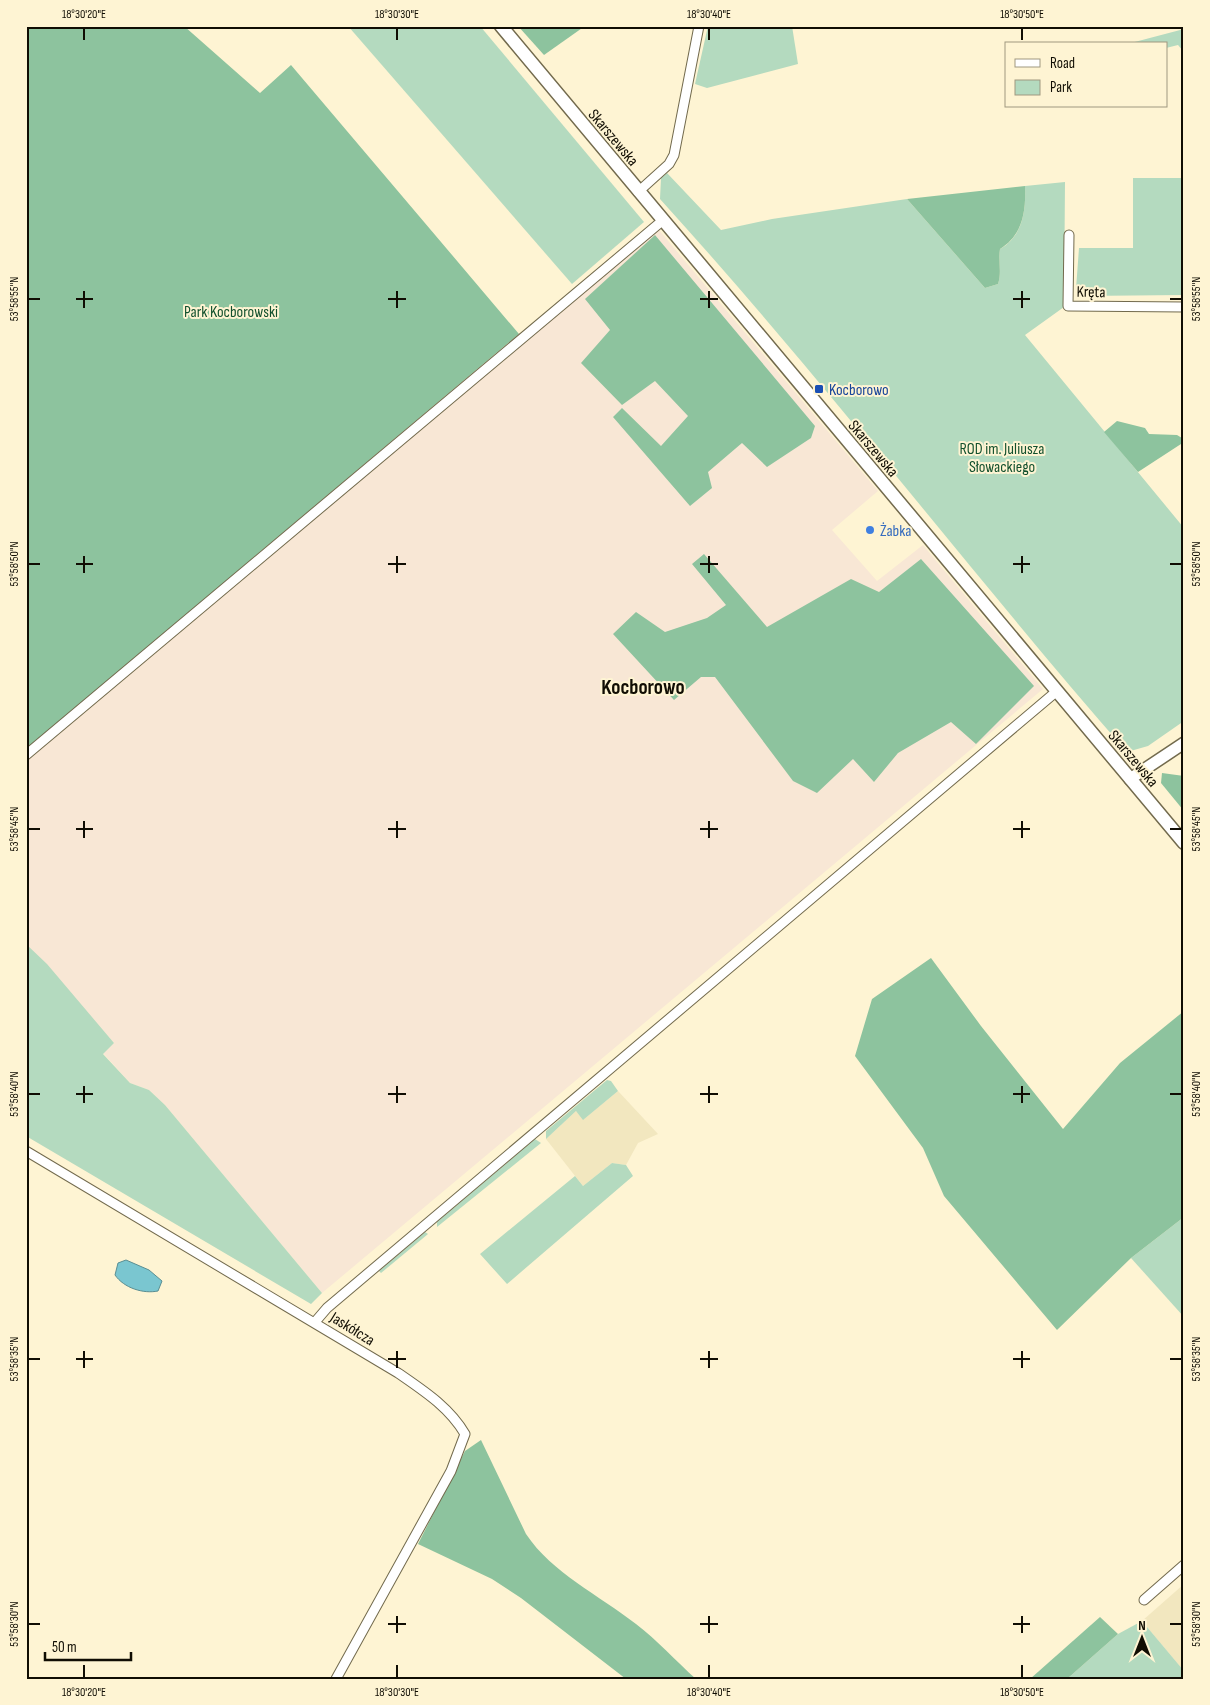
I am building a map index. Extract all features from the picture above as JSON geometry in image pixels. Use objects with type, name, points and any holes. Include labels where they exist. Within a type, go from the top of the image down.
[{"type":"main road","name":"Skarszewska","points":[[501,26],[1184,843]]},
{"type":"street","points":[[638,192],[669,164],[674,156],[699,26]]},
{"type":"street","points":[[26,755],[662,220]]},
{"type":"street","name":"Kręta","points":[[1068,235],[1068,306],[1184,307]]},
{"type":"street","points":[[315,1322],[327,1308],[1056,691]]},
{"type":"street","points":[[1130,779],[1184,743]]},
{"type":"street","name":"Jaskółcza","points":[[26,1151],[315,1322],[434,1397],[459,1424],[465,1434],[451,1471],[336,1679]]},
{"type":"street","points":[[1144,1600],[1184,1565]]},
{"type":"shaded area","points":[[659,230],[878,491],[832,530],[877,581],[923,545],[1043,689],[322,1293],[165,1105],[149,1090],[130,1083],[103,1053],[114,1043],[26,944],[26,762]]},
{"type":"shaded area","points":[[618,1091],[658,1134],[638,1143],[626,1165],[612,1163],[583,1186],[546,1139],[576,1111],[584,1119]]},
{"type":"shaded area","points":[[1184,1584],[1184,1671],[1142,1621]]},
{"type":"green space","name":"Park Kocborowski","points":[[26,26],[184,26],[260,93],[291,65],[519,334],[26,749]]},
{"type":"green space","points":[[348,26],[480,26],[644,222],[572,284]]},
{"type":"green space","points":[[518,26],[585,26],[544,55]]},
{"type":"green space","points":[[708,26],[792,26],[798,64],[707,88],[695,84]]},
{"type":"green space","points":[[1184,29],[1184,52],[1178,45],[1168,48],[1168,42],[1135,42]]},
{"type":"green space","name":"ROD im. Juliusza Słowackiego","points":[[667,173],[721,230],[772,219],[907,199],[985,288],[998,284],[1000,249],[1008,244],[1018,230],[1024,213],[1025,186],[1065,182],[1064,307],[1025,335],[1184,528],[1184,721],[1148,746],[1127,752],[779,335],[660,199],[661,178]]},
{"type":"green space","points":[[1133,178],[1184,178],[1184,295],[1082,296],[1076,289],[1079,248],[1133,248]]},
{"type":"green space","points":[[1025,186],[1024,213],[1018,230],[1014,237],[1000,249],[998,284],[985,288],[907,199]]},
{"type":"green space","points":[[655,235],[815,426],[811,438],[767,467],[742,443],[708,472],[712,488],[690,506],[613,417],[622,408],[661,446],[688,416],[655,381],[622,405],[581,363],[610,330],[585,299]]},
{"type":"green space","points":[[1117,421],[1145,428],[1149,434],[1177,435],[1182,438],[1181,444],[1138,472],[1104,432]]},
{"type":"green space","points":[[704,554],[767,627],[851,579],[879,592],[921,559],[1034,686],[976,744],[951,722],[898,753],[874,782],[853,759],[817,793],[793,781],[715,677],[701,677],[674,700],[613,634],[636,612],[665,632],[707,618],[726,605],[692,564]]},
{"type":"green space","points":[[1162,773],[1184,776],[1184,811],[1161,783]]},
{"type":"green space","points":[[26,944],[47,964],[114,1043],[103,1054],[130,1083],[149,1090],[165,1105],[322,1293],[311,1304],[26,1136]]},
{"type":"green space","points":[[931,958],[981,1026],[1063,1129],[1120,1063],[1184,1011],[1184,1217],[1131,1258],[1057,1330],[944,1196],[923,1148],[855,1056],[872,999]]},
{"type":"green space","points":[[607,1080],[611,1081],[618,1091],[583,1120],[576,1111],[546,1139],[546,1131]]},
{"type":"green space","points":[[535,1139],[541,1143],[437,1227],[437,1222]]},
{"type":"green space","points":[[612,1163],[626,1165],[633,1176],[507,1284],[480,1254],[575,1176],[583,1186]]},
{"type":"green space","points":[[1184,1217],[1184,1317],[1131,1258]]},
{"type":"green space","points":[[425,1232],[428,1234],[381,1273],[379,1271]]},
{"type":"green space","points":[[481,1440],[526,1534],[537,1548],[562,1572],[644,1630],[696,1679],[626,1679],[521,1598],[492,1579],[418,1544],[465,1451]]},
{"type":"green space","points":[[1100,1617],[1118,1634],[1067,1679],[1030,1679]]},
{"type":"green space","points":[[1142,1621],[1184,1671],[1184,1679],[1067,1679],[1118,1634]]},
{"type":"water","points":[[126,1260],[149,1270],[162,1281],[158,1291],[140,1291],[129,1287],[119,1280],[115,1275],[118,1263]]},
{"type":"place","name":"Kocborowo","points":[[819,389]]},
{"type":"place","name":"Żabka","points":[[870,530]]},
{"type":"district","name":"Kocborowo","points":[[643,687]]}]
